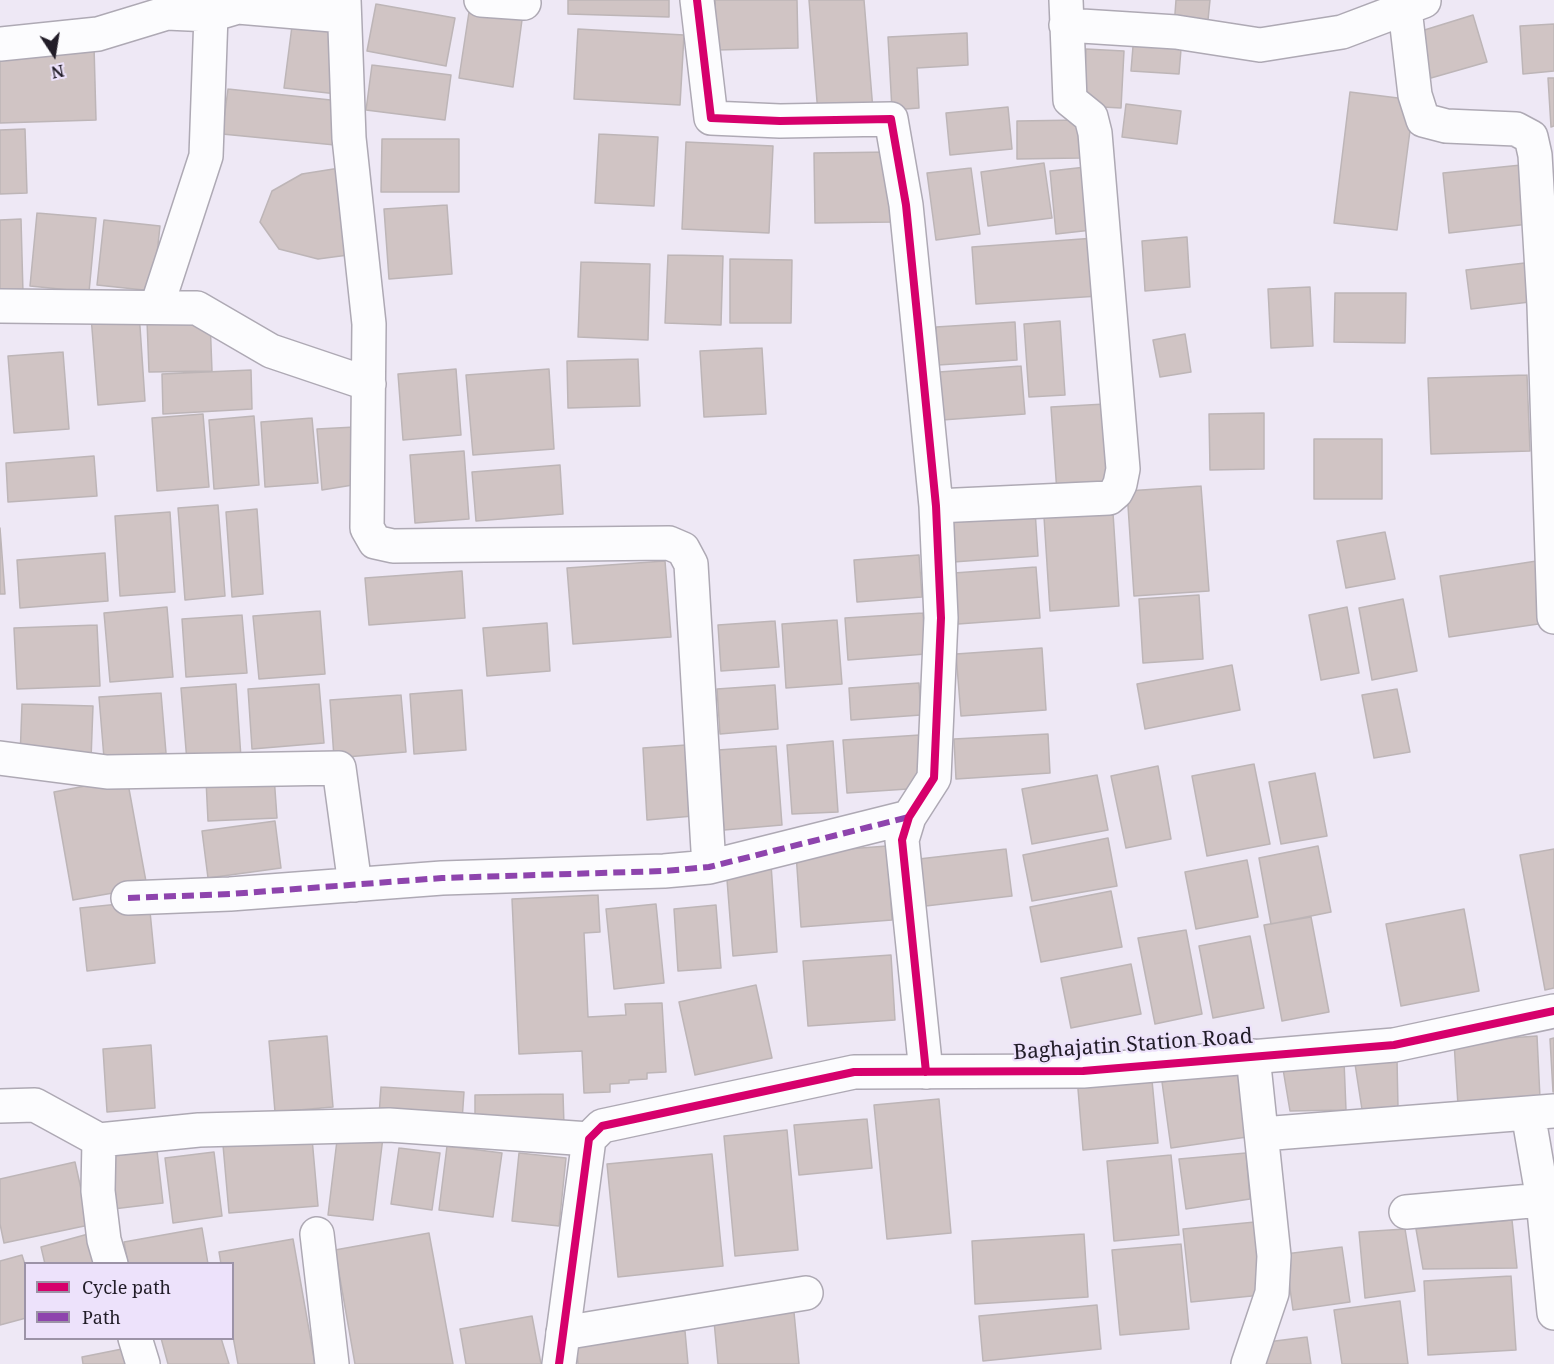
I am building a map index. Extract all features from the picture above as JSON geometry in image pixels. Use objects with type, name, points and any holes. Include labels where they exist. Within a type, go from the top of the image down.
[{"type":"street","points":[[481,0],[524,3]]},
{"type":"street","points":[[697,0],[711,118],[780,121],[891,119],[906,205],[936,506],[941,618],[934,778],[909,817],[902,840],[926,1072]]},
{"type":"street","points":[[936,506],[1109,498],[1116,492],[1120,483],[1123,469],[1095,133],[1091,117],[1070,100],[1066,13],[1260,45],[1342,32],[1415,5],[1414,95],[1423,120],[1446,126],[1516,129],[1531,137],[1535,155],[1549,303],[1554,617]]},
{"type":"street","points":[[0,44],[98,34],[167,13],[211,15],[238,7],[344,8],[349,138],[369,324],[368,528],[375,542],[393,546],[669,543],[683,549],[691,564],[709,867]]},
{"type":"street","points":[[157,306],[207,156],[211,15]]},
{"type":"street","points":[[0,306],[197,308],[271,351],[369,384]]},
{"type":"street","points":[[0,758],[107,772],[339,768],[355,885]]},
{"type":"street","points":[[128,898],[230,894],[442,878],[664,871],[709,867],[909,817]]},
{"type":"street","name":"Baghajatin Station Road","points":[[589,1139],[602,1126],[854,1072],[1083,1071],[1394,1045],[1554,1011]]},
{"type":"street","points":[[1248,1364],[1272,1293],[1274,1256],[1253,1056]]},
{"type":"street","points":[[0,1106],[35,1105],[99,1140],[199,1130],[389,1125],[589,1139],[561,1348],[806,1293]]},
{"type":"street","points":[[1262,1134],[1541,1112],[1554,1313]]},
{"type":"street","points":[[99,1140],[98,1191],[104,1240],[111,1262]]},
{"type":"street","points":[[1406,1212],[1548,1199]]},
{"type":"street","points":[[317,1234],[332,1364]]},
{"type":"street","points":[[136,1340],[143,1364]]},
{"type":"building","points":[[568,0],[669,0],[669,17],[568,14]]},
{"type":"building","points":[[715,0],[797,0],[798,48],[716,50]]},
{"type":"building","points":[[809,0],[864,0],[873,110],[818,114]]},
{"type":"building","points":[[1176,0],[1210,0],[1207,30],[1174,27]]},
{"type":"building","points":[[376,4],[455,18],[446,66],[367,51]]},
{"type":"building","points":[[469,12],[522,20],[513,87],[459,78]]},
{"type":"building","points":[[1473,15],[1487,62],[1431,78],[1418,32]]},
{"type":"building","points":[[1554,24],[1554,71],[1523,74],[1520,26]]},
{"type":"building","points":[[292,26],[344,32],[337,94],[284,88]]},
{"type":"building","points":[[578,29],[684,35],[680,105],[574,99]]},
{"type":"building","points":[[967,33],[968,65],[917,68],[919,108],[892,110],[888,37]]},
{"type":"building","points":[[1134,34],[1182,37],[1179,74],[1131,71]]},
{"type":"building","points":[[94,46],[96,120],[0,123],[0,49]]},
{"type":"building","points":[[1086,49],[1124,51],[1121,108],[1083,106]]},
{"type":"building","points":[[372,65],[451,75],[445,120],[366,110]]},
{"type":"building","points":[[1548,78],[1554,78],[1554,126],[1551,127]]},
{"type":"building","points":[[228,89],[340,101],[335,145],[222,134]]},
{"type":"building","points":[[1350,92],[1414,100],[1397,230],[1334,223]]},
{"type":"building","points":[[1126,104],[1181,111],[1177,144],[1122,137]]},
{"type":"building","points":[[1008,107],[1012,149],[950,155],[946,113]]},
{"type":"building","points":[[1080,120],[1080,158],[1017,159],[1017,121]]},
{"type":"building","points":[[25,129],[27,193],[0,194],[0,130]]},
{"type":"building","points":[[599,134],[658,137],[654,206],[595,203]]},
{"type":"building","points":[[382,139],[459,139],[459,192],[381,192]]},
{"type":"building","points":[[686,142],[773,146],[769,233],[682,229]]},
{"type":"building","points":[[892,152],[893,222],[815,223],[814,153]]},
{"type":"building","points":[[1044,163],[1052,218],[988,226],[981,172]]},
{"type":"building","points":[[1531,164],[1538,223],[1449,233],[1443,173]]},
{"type":"building","points":[[346,167],[356,254],[318,259],[279,249],[260,222],[272,191],[302,174]]},
{"type":"building","points":[[1086,167],[1092,230],[1056,234],[1050,171]]},
{"type":"building","points":[[971,168],[980,234],[936,240],[927,173]]},
{"type":"building","points":[[447,205],[452,274],[389,279],[384,209]]},
{"type":"building","points":[[37,213],[96,218],[89,292],[30,286]]},
{"type":"building","points":[[21,219],[23,293],[0,294],[0,220]]},
{"type":"building","points":[[104,220],[160,226],[153,291],[97,285]]},
{"type":"building","points":[[1187,237],[1190,287],[1145,291],[1142,241]]},
{"type":"building","points":[[1095,238],[1099,296],[976,304],[972,247]]},
{"type":"building","points":[[668,255],[723,256],[721,325],[665,323]]},
{"type":"building","points":[[730,259],[792,260],[791,323],[730,323]]},
{"type":"building","points":[[581,262],[650,264],[648,340],[578,337]]},
{"type":"building","points":[[1533,262],[1538,301],[1471,309],[1466,270]]},
{"type":"building","points":[[1310,287],[1313,346],[1271,348],[1268,289]]},
{"type":"building","points":[[1335,293],[1406,293],[1405,343],[1334,342]]},
{"type":"building","points":[[139,312],[145,401],[98,405],[91,316]]},
{"type":"building","points":[[210,319],[212,371],[149,372],[147,321]]},
{"type":"building","points":[[1060,321],[1065,395],[1029,397],[1024,324]]},
{"type":"building","points":[[1015,322],[1017,360],[938,365],[936,327]]},
{"type":"building","points":[[1185,334],[1191,372],[1160,377],[1153,340]]},
{"type":"building","points":[[762,348],[766,414],[704,417],[700,351]]},
{"type":"building","points":[[63,352],[69,429],[14,433],[8,356]]},
{"type":"building","points":[[638,359],[640,406],[568,408],[567,361]]},
{"type":"building","points":[[1021,366],[1025,414],[942,420],[939,372]]},
{"type":"building","points":[[456,369],[461,435],[403,440],[398,374]]},
{"type":"building","points":[[549,369],[554,449],[473,455],[466,375]]},
{"type":"building","points":[[251,370],[252,409],[163,414],[162,374]]},
{"type":"building","points":[[1527,375],[1530,451],[1431,454],[1428,378]]},
{"type":"building","points":[[1105,404],[1111,489],[1057,493],[1051,407]]},
{"type":"building","points":[[1264,413],[1264,469],[1210,470],[1209,414]]},
{"type":"building","points":[[203,414],[209,487],[157,491],[152,418]]},
{"type":"building","points":[[254,416],[259,485],[214,489],[209,420]]},
{"type":"building","points":[[312,418],[318,483],[265,487],[261,422]]},
{"type":"building","points":[[355,427],[359,484],[322,490],[317,429]]},
{"type":"building","points":[[1314,439],[1382,439],[1382,499],[1314,499]]},
{"type":"building","points":[[464,451],[469,519],[415,523],[410,455]]},
{"type":"building","points":[[94,456],[97,496],[8,502],[6,463]]},
{"type":"building","points":[[560,465],[563,514],[476,521],[472,472]]},
{"type":"building","points":[[1201,486],[1209,591],[1134,596],[1127,491]]},
{"type":"building","points":[[218,505],[225,596],[185,600],[178,508]]},
{"type":"building","points":[[257,509],[263,594],[232,597],[226,512]]},
{"type":"building","points":[[1035,510],[1038,556],[953,562],[950,515]]},
{"type":"building","points":[[170,512],[175,592],[120,596],[115,516]]},
{"type":"building","points":[[1113,513],[1119,606],[1050,611],[1044,517]]},
{"type":"building","points":[[0,528],[5,594],[0,594]]},
{"type":"building","points":[[1385,532],[1395,579],[1346,588],[1337,541]]},
{"type":"building","points":[[105,553],[108,601],[20,608],[17,560]]},
{"type":"building","points":[[919,555],[922,597],[857,602],[854,560]]},
{"type":"building","points":[[1543,560],[1552,622],[1449,637],[1440,576]]},
{"type":"building","points":[[665,561],[671,637],[573,644],[567,568]]},
{"type":"building","points":[[1036,567],[1040,618],[958,624],[954,573]]},
{"type":"building","points":[[462,571],[465,618],[369,625],[365,578]]},
{"type":"building","points":[[1199,595],[1203,659],[1143,663],[1139,599]]},
{"type":"building","points":[[1403,599],[1417,671],[1372,680],[1359,608]]},
{"type":"building","points":[[167,607],[173,677],[110,682],[104,613]]},
{"type":"building","points":[[1347,607],[1359,673],[1321,680],[1309,615]]},
{"type":"building","points":[[320,611],[325,674],[259,679],[253,616]]},
{"type":"building","points":[[923,613],[926,654],[848,660],[845,618]]},
{"type":"building","points":[[242,615],[247,673],[186,677],[182,619]]},
{"type":"building","points":[[837,620],[842,684],[786,688],[782,624]]},
{"type":"building","points":[[775,621],[779,667],[721,671],[718,625]]},
{"type":"building","points":[[547,623],[550,671],[487,676],[483,628]]},
{"type":"building","points":[[97,625],[100,686],[17,689],[14,628]]},
{"type":"building","points":[[1042,648],[1046,710],[961,716],[956,654]]},
{"type":"building","points":[[1232,665],[1240,710],[1145,729],[1137,684]]},
{"type":"building","points":[[919,683],[921,715],[851,720],[849,688]]},
{"type":"building","points":[[236,684],[241,758],[187,762],[181,688]]},
{"type":"building","points":[[319,684],[324,743],[252,749],[248,689]]},
{"type":"building","points":[[775,685],[778,729],[720,734],[717,689]]},
{"type":"building","points":[[1397,689],[1410,752],[1374,758],[1362,695]]},
{"type":"building","points":[[462,690],[466,750],[414,754],[410,694]]},
{"type":"building","points":[[161,693],[166,753],[104,758],[99,697]]},
{"type":"building","points":[[401,695],[406,752],[334,758],[330,700]]},
{"type":"building","points":[[22,704],[93,706],[91,760],[20,758]]},
{"type":"building","points":[[1048,734],[1050,773],[956,779],[954,739]]},
{"type":"building","points":[[920,735],[923,788],[847,793],[843,740]]},
{"type":"building","points":[[833,741],[838,812],[792,814],[787,745]]},
{"type":"building","points":[[701,744],[705,815],[647,820],[643,748]]},
{"type":"building","points":[[776,746],[782,825],[724,830],[718,750]]},
{"type":"building","points":[[1254,764],[1270,844],[1207,856],[1192,776]]},
{"type":"building","points":[[1158,766],[1171,839],[1126,848],[1111,776]]},
{"type":"building","points":[[1315,773],[1327,836],[1281,844],[1269,782]]},
{"type":"building","points":[[1097,775],[1108,830],[1032,844],[1022,789]]},
{"type":"building","points":[[274,776],[277,818],[208,821],[206,780]]},
{"type":"building","points":[[127,778],[147,887],[73,900],[54,792]]},
{"type":"building","points":[[275,821],[281,868],[208,878],[202,831]]},
{"type":"building","points":[[1108,838],[1117,886],[1032,901],[1023,855]]},
{"type":"building","points":[[887,846],[892,920],[801,927],[796,853]]},
{"type":"building","points":[[1318,846],[1331,912],[1271,924],[1259,858]]},
{"type":"building","points":[[1006,849],[1012,896],[917,907],[910,860]]},
{"type":"building","points":[[1554,849],[1554,988],[1545,990],[1520,855]]},
{"type":"building","points":[[1247,860],[1258,917],[1196,929],[1185,872]]},
{"type":"building","points":[[771,864],[777,952],[733,956],[726,867]]},
{"type":"building","points":[[1111,891],[1122,947],[1041,962],[1030,907]]},
{"type":"building","points":[[598,895],[600,932],[584,933],[588,1017],[626,1015],[625,1004],[662,1003],[666,1072],[647,1073],[647,1079],[629,1080],[629,1083],[610,1084],[610,1092],[584,1093],[582,1051],[519,1054],[512,899]]},
{"type":"building","points":[[149,901],[155,963],[87,971],[80,908]]},
{"type":"building","points":[[656,904],[664,983],[614,989],[606,909]]},
{"type":"building","points":[[716,905],[721,968],[678,971],[674,909]]},
{"type":"building","points":[[1464,909],[1479,991],[1401,1006],[1386,924]]},
{"type":"building","points":[[1311,917],[1329,1012],[1282,1021],[1264,925]]},
{"type":"building","points":[[1186,930],[1202,1014],[1155,1024],[1138,938]]},
{"type":"building","points":[[1250,936],[1264,1008],[1213,1018],[1199,946]]},
{"type":"building","points":[[891,955],[895,1020],[808,1026],[803,961]]},
{"type":"building","points":[[1131,964],[1141,1014],[1071,1028],[1061,978]]},
{"type":"building","points":[[756,985],[772,1058],[695,1075],[679,1002]]},
{"type":"building","points":[[327,1036],[333,1107],[275,1112],[269,1041]]},
{"type":"building","points":[[1537,1036],[1540,1098],[1458,1105],[1454,1042]]},
{"type":"building","points":[[1554,1038],[1554,1092],[1553,1092],[1550,1039]]},
{"type":"building","points":[[151,1045],[155,1108],[107,1112],[103,1049]]},
{"type":"building","points":[[1397,1059],[1398,1108],[1363,1116],[1355,1064]]},
{"type":"building","points":[[1344,1061],[1346,1110],[1290,1111],[1283,1069]]},
{"type":"building","points":[[1151,1070],[1158,1143],[1083,1150],[1077,1077]]},
{"type":"building","points":[[1238,1072],[1247,1137],[1171,1148],[1162,1082]]},
{"type":"building","points":[[381,1087],[464,1092],[462,1121],[379,1116]]},
{"type":"building","points":[[563,1094],[564,1126],[475,1128],[475,1095]]},
{"type":"building","points":[[939,1099],[951,1233],[887,1239],[874,1105]]},
{"type":"building","points":[[867,1119],[872,1168],[799,1175],[794,1125]]},
{"type":"building","points":[[787,1130],[798,1250],[735,1256],[724,1136]]},
{"type":"building","points":[[338,1132],[383,1137],[373,1220],[328,1215]]},
{"type":"building","points":[[312,1138],[318,1206],[229,1213],[223,1145]]},
{"type":"building","points":[[156,1142],[163,1203],[113,1209],[106,1147]]},
{"type":"building","points":[[447,1146],[502,1153],[493,1217],[439,1210]]},
{"type":"building","points":[[399,1148],[440,1153],[432,1210],[391,1204]]},
{"type":"building","points":[[214,1152],[222,1216],[173,1223],[165,1158]]},
{"type":"building","points":[[519,1153],[566,1158],[559,1226],[512,1221]]},
{"type":"building","points":[[1246,1153],[1250,1199],[1186,1209],[1179,1159]]},
{"type":"building","points":[[712,1154],[723,1266],[618,1277],[607,1164]]},
{"type":"building","points":[[1171,1155],[1179,1235],[1114,1241],[1107,1161]]},
{"type":"building","points":[[75,1162],[89,1225],[4,1243],[0,1224],[0,1179]]},
{"type":"building","points":[[1512,1220],[1517,1268],[1423,1269],[1416,1229]]},
{"type":"building","points":[[1255,1222],[1262,1295],[1191,1302],[1183,1229]]},
{"type":"building","points":[[202,1228],[208,1262],[128,1262],[124,1242]]},
{"type":"building","points":[[1405,1229],[1415,1291],[1365,1298],[1359,1232]]},
{"type":"building","points":[[99,1231],[107,1262],[45,1262],[41,1247]]},
{"type":"building","points":[[429,1233],[453,1364],[355,1364],[335,1250]]},
{"type":"building","points":[[1084,1234],[1088,1297],[975,1304],[972,1241]]},
{"type":"building","points":[[293,1239],[315,1364],[238,1364],[234,1340],[234,1262],[221,1262],[219,1252]]},
{"type":"building","points":[[1181,1244],[1189,1329],[1120,1335],[1112,1250]]},
{"type":"building","points":[[1342,1247],[1350,1302],[1293,1310],[1285,1254]]},
{"type":"building","points":[[22,1255],[24,1262],[24,1319],[0,1325],[0,1261]]},
{"type":"building","points":[[1511,1276],[1516,1350],[1428,1355],[1424,1281]]},
{"type":"building","points":[[1400,1301],[1408,1364],[1342,1364],[1334,1310]]},
{"type":"building","points":[[793,1302],[799,1364],[718,1364],[713,1310]]},
{"type":"building","points":[[1097,1305],[1101,1349],[983,1361],[979,1316]]},
{"type":"building","points":[[532,1316],[541,1364],[466,1364],[460,1329]]},
{"type":"building","points":[[685,1331],[688,1364],[578,1364],[576,1341]]},
{"type":"building","points":[[1307,1337],[1311,1364],[1262,1364],[1259,1343]]},
{"type":"building","points":[[162,1340],[222,1340],[229,1364],[168,1364]]},
{"type":"building","points":[[132,1347],[136,1364],[83,1364],[82,1357]]},
{"type":"marked path","points":[[128,898],[230,894],[442,878],[664,871],[709,867],[909,817]]},
{"type":"cycle path","points":[[697,0],[711,118],[780,121],[891,119],[906,205],[918,324],[936,506],[941,618],[934,778],[909,817],[902,840],[926,1072]]},
{"type":"cycle path","points":[[559,1364],[589,1139],[602,1126],[854,1072],[1083,1071],[1394,1045],[1554,1011]]}]
